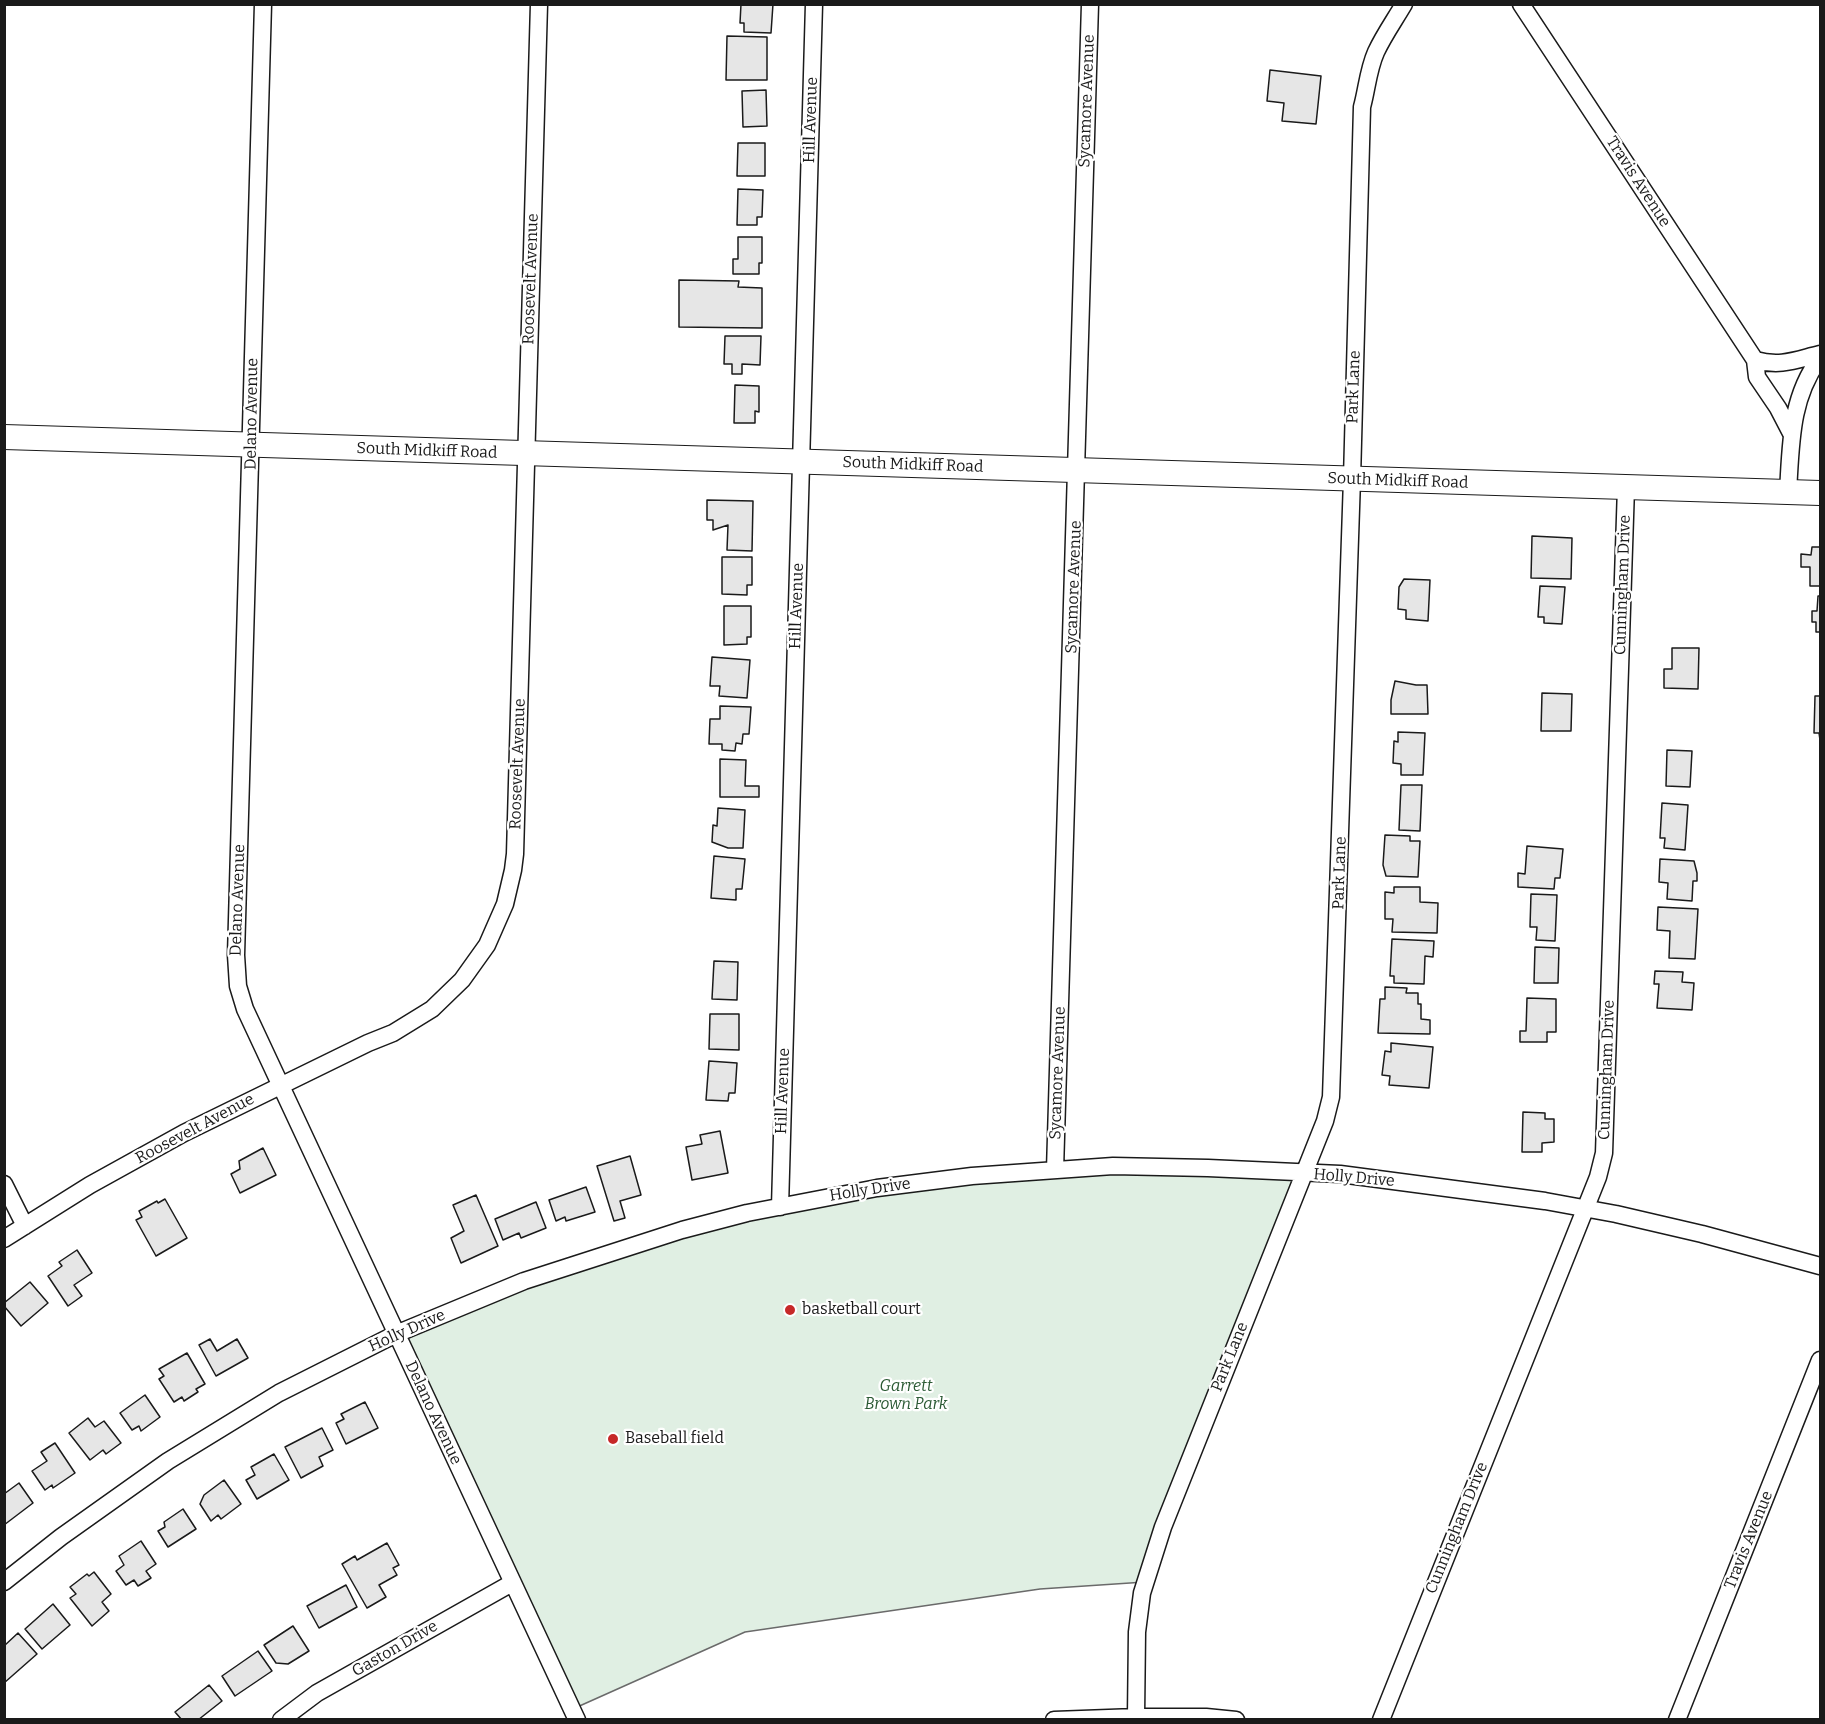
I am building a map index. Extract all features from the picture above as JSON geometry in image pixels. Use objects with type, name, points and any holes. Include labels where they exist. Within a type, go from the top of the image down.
[{"type":"main road","name":"South Midkiff Road","points":[[4,437],[1821,493]]},
{"type":"street","name":"Delano Avenue","points":[[263,4],[236,970],[238,986],[245,1009],[577,1719]]},
{"type":"street","name":"Roosevelt Avenue","points":[[4,1239],[122,1167],[281,1084],[368,1042],[393,1033],[432,1009],[472,968],[487,945],[498,921],[508,892],[515,854],[539,4]]},
{"type":"street","name":"Hill Avenue","points":[[780,1207],[814,4]]},
{"type":"street","name":"Sycamore Avenue","points":[[1055,1170],[1090,4]]},
{"type":"street","name":"Park Lane","points":[[1136,1717],[1138,1622],[1143,1593],[1163,1527],[1325,1121],[1333,1081],[1362,107],[1367,81],[1380,42],[1404,4]]},
{"type":"street","name":"Travis Avenue","points":[[1521,4],[1755,360],[1757,377],[1778,408],[1791,433]]},
{"type":"street","points":[[1755,360],[1782,364],[1821,356]]},
{"type":"street","points":[[1788,492],[1791,433],[1799,395],[1821,356]]},
{"type":"street","name":"Cunningham Drive","points":[[1381,1719],[1598,1177],[1605,1145],[1626,487]]},
{"type":"street","name":"Holly Drive","points":[[4,1582],[79,1524],[168,1461],[279,1393],[396,1334],[492,1293],[682,1230],[780,1207],[877,1188],[955,1178],[1113,1166],[1340,1174],[1534,1199],[1702,1234],[1821,1266]]},
{"type":"street","points":[[4,1184],[25,1227]]},
{"type":"street","name":"Travis Avenue","points":[[1677,1719],[1821,1360]]},
{"type":"street","name":"Gaston Drive","points":[[281,1719],[317,1694],[512,1583]]},
{"type":"street","points":[[1054,1719],[1136,1717],[1236,1719]]},
{"type":"green space","name":"Garrett Brown Park","points":[[1026,1172],[1303,1173],[1145,1582],[1040,1589],[745,1632],[575,1708],[396,1334],[458,1307],[761,1211]]},
{"type":"building","points":[[741,4],[773,4],[771,33],[744,32],[744,23],[740,23]]},
{"type":"building","points":[[727,36],[767,37],[767,80],[726,80]]},
{"type":"building","points":[[1270,70],[1321,76],[1316,124],[1282,121],[1284,103],[1267,101]]},
{"type":"building","points":[[766,90],[767,126],[743,127],[742,91]]},
{"type":"building","points":[[738,143],[765,143],[765,176],[737,176]]},
{"type":"building","points":[[738,189],[763,190],[762,217],[757,217],[757,225],[737,225]]},
{"type":"building","points":[[738,237],[762,237],[762,263],[759,263],[759,274],[733,274],[733,259],[738,259]]},
{"type":"building","points":[[679,280],[739,281],[738,287],[762,288],[762,328],[679,327]]},
{"type":"building","points":[[725,336],[761,336],[760,365],[742,364],[742,374],[732,374],[732,364],[724,364]]},
{"type":"building","points":[[735,385],[759,386],[759,412],[755,411],[755,423],[734,423]]},
{"type":"building","points":[[707,500],[753,501],[752,551],[727,550],[728,525],[713,530],[713,520],[707,520]]},
{"type":"building","points":[[1532,536],[1572,538],[1571,579],[1531,578]]},
{"type":"building","points":[[1812,547],[1820,547],[1820,586],[1810,586],[1810,567],[1801,567],[1801,554],[1811,555]]},
{"type":"building","points":[[722,557],[752,557],[752,585],[747,585],[747,595],[722,594]]},
{"type":"building","points":[[1404,579],[1430,580],[1428,621],[1406,619],[1406,610],[1398,609],[1399,587]]},
{"type":"building","points":[[1540,586],[1565,587],[1562,624],[1544,623],[1544,617],[1538,617]]},
{"type":"building","points":[[1818,596],[1820,596],[1820,632],[1816,632],[1816,622],[1812,622],[1812,611],[1817,611]]},
{"type":"building","points":[[724,606],[751,606],[751,637],[747,637],[747,644],[724,645]]},
{"type":"building","points":[[1672,648],[1699,648],[1698,689],[1664,688],[1664,669],[1672,669]]},
{"type":"building","points":[[712,657],[750,660],[747,698],[719,696],[720,686],[710,686]]},
{"type":"building","points":[[1395,681],[1427,685],[1428,714],[1391,714]]},
{"type":"building","points":[[1542,693],[1572,694],[1571,731],[1541,731]]},
{"type":"building","points":[[1815,696],[1820,696],[1820,740],[1819,733],[1814,733]]},
{"type":"building","points":[[720,706],[751,707],[749,734],[743,734],[742,744],[736,743],[735,751],[722,750],[722,744],[709,744],[710,719],[720,719]]},
{"type":"building","points":[[1398,732],[1425,733],[1423,775],[1401,775],[1401,764],[1393,763],[1394,741],[1398,742]]},
{"type":"building","points":[[1667,750],[1692,751],[1690,787],[1666,786]]},
{"type":"building","points":[[720,759],[746,760],[745,786],[759,786],[759,797],[720,797]]},
{"type":"building","points":[[1401,785],[1422,785],[1420,831],[1399,830]]},
{"type":"building","points":[[1662,803],[1688,805],[1685,850],[1664,848],[1665,838],[1660,838]]},
{"type":"building","points":[[718,808],[745,810],[743,848],[728,848],[712,842],[713,825],[717,826]]},
{"type":"building","points":[[1385,835],[1410,836],[1410,841],[1420,841],[1418,877],[1386,876],[1383,865]]},
{"type":"building","points":[[1527,846],[1563,849],[1560,878],[1555,878],[1554,889],[1518,887],[1518,873],[1525,874]]},
{"type":"building","points":[[714,856],[745,859],[742,889],[736,889],[736,900],[711,898]]},
{"type":"building","points":[[1660,859],[1694,861],[1697,881],[1693,881],[1692,901],[1667,899],[1668,883],[1659,882]]},
{"type":"building","points":[[1394,887],[1420,887],[1420,902],[1438,903],[1437,933],[1392,932],[1393,919],[1385,919],[1385,892],[1394,893]]},
{"type":"building","points":[[1531,894],[1557,895],[1555,941],[1536,940],[1537,927],[1530,927]]},
{"type":"building","points":[[1658,907],[1698,909],[1695,959],[1669,958],[1670,931],[1657,930]]},
{"type":"building","points":[[1392,939],[1434,941],[1433,957],[1425,956],[1424,984],[1394,983],[1394,976],[1390,976]]},
{"type":"building","points":[[1535,947],[1559,948],[1558,983],[1534,983]]},
{"type":"building","points":[[714,961],[738,962],[737,1000],[712,999]]},
{"type":"building","points":[[1655,971],[1683,972],[1682,982],[1694,983],[1692,1010],[1657,1008],[1659,984],[1654,984]]},
{"type":"building","points":[[1385,987],[1407,988],[1406,993],[1418,993],[1421,1019],[1430,1020],[1430,1034],[1378,1033],[1380,999],[1385,999]]},
{"type":"building","points":[[1527,998],[1556,999],[1556,1032],[1547,1032],[1547,1042],[1520,1042],[1520,1031],[1526,1031]]},
{"type":"building","points":[[710,1014],[739,1014],[739,1050],[709,1049]]},
{"type":"building","points":[[1391,1043],[1433,1047],[1429,1088],[1389,1085],[1390,1076],[1382,1075],[1385,1051],[1391,1052]]},
{"type":"building","points":[[709,1061],[737,1063],[735,1093],[729,1093],[728,1101],[706,1100]]},
{"type":"building","points":[[1523,1112],[1545,1113],[1545,1119],[1554,1119],[1554,1142],[1542,1143],[1542,1152],[1522,1152]]},
{"type":"building","points":[[720,1131],[728,1173],[692,1180],[686,1147],[702,1144],[700,1135]]},
{"type":"building","points":[[263,1148],[276,1175],[240,1193],[231,1174],[240,1169],[239,1161]]},
{"type":"building","points":[[630,1156],[641,1195],[620,1201],[625,1218],[614,1221],[597,1166]]},
{"type":"building","points":[[586,1187],[595,1212],[566,1221],[565,1217],[556,1221],[549,1200]]},
{"type":"building","points":[[476,1195],[498,1246],[461,1263],[451,1238],[464,1231],[453,1205]]},
{"type":"building","points":[[165,1199],[187,1238],[156,1256],[136,1220],[142,1217],[139,1211]]},
{"type":"building","points":[[536,1202],[546,1228],[521,1238],[519,1233],[503,1240],[495,1219]]},
{"type":"building","points":[[77,1250],[92,1273],[74,1285],[82,1296],[68,1306],[48,1276],[62,1266],[59,1262]]},
{"type":"building","points":[[30,1282],[48,1303],[21,1326],[4,1303]]},
{"type":"building","points":[[210,1339],[217,1351],[237,1339],[248,1358],[216,1376],[199,1345]]},
{"type":"building","points":[[187,1353],[205,1384],[196,1389],[198,1392],[184,1401],[182,1397],[174,1402],[159,1379],[164,1376],[159,1369]]},
{"type":"building","points":[[145,1395],[160,1417],[141,1431],[139,1426],[132,1430],[120,1413]]},
{"type":"building","points":[[365,1402],[378,1428],[346,1444],[336,1423],[344,1419],[341,1414]]},
{"type":"building","points":[[88,1418],[95,1427],[104,1421],[121,1443],[106,1454],[103,1450],[90,1460],[69,1433]]},
{"type":"building","points":[[322,1428],[333,1450],[319,1457],[323,1466],[301,1478],[285,1447]]},
{"type":"building","points":[[55,1443],[75,1473],[53,1488],[52,1485],[45,1490],[32,1471],[47,1461],[41,1452]]},
{"type":"building","points":[[274,1454],[289,1480],[257,1499],[246,1480],[255,1475],[251,1467]]},
{"type":"building","points":[[224,1480],[241,1504],[221,1519],[218,1515],[211,1521],[200,1504],[204,1495]]},
{"type":"building","points":[[19,1483],[33,1503],[4,1525],[4,1494]]},
{"type":"building","points":[[183,1509],[196,1529],[168,1547],[158,1531],[165,1527],[164,1522]]},
{"type":"building","points":[[141,1541],[156,1564],[146,1571],[151,1578],[138,1586],[134,1580],[126,1585],[116,1571],[124,1565],[119,1556]]},
{"type":"building","points":[[387,1543],[399,1565],[393,1568],[397,1575],[379,1585],[386,1597],[367,1608],[342,1564],[355,1556],[357,1560]]},
{"type":"building","points":[[94,1572],[111,1594],[102,1602],[109,1611],[92,1626],[70,1598],[76,1594],[70,1587],[87,1574],[89,1576]]},
{"type":"building","points":[[346,1585],[357,1607],[319,1628],[307,1606]]},
{"type":"building","points":[[53,1604],[70,1625],[42,1649],[25,1629]]},
{"type":"building","points":[[293,1626],[309,1651],[288,1664],[276,1663],[264,1645]]},
{"type":"building","points":[[18,1633],[37,1654],[4,1683],[4,1646]]},
{"type":"building","points":[[258,1651],[272,1671],[235,1696],[222,1676]]},
{"type":"building","points":[[209,1685],[222,1701],[198,1720],[182,1720],[175,1712]]},
{"type":"place","name":"basketball court","points":[[790,1310]]},
{"type":"place","name":"Baseball field","points":[[613,1439]]}]
